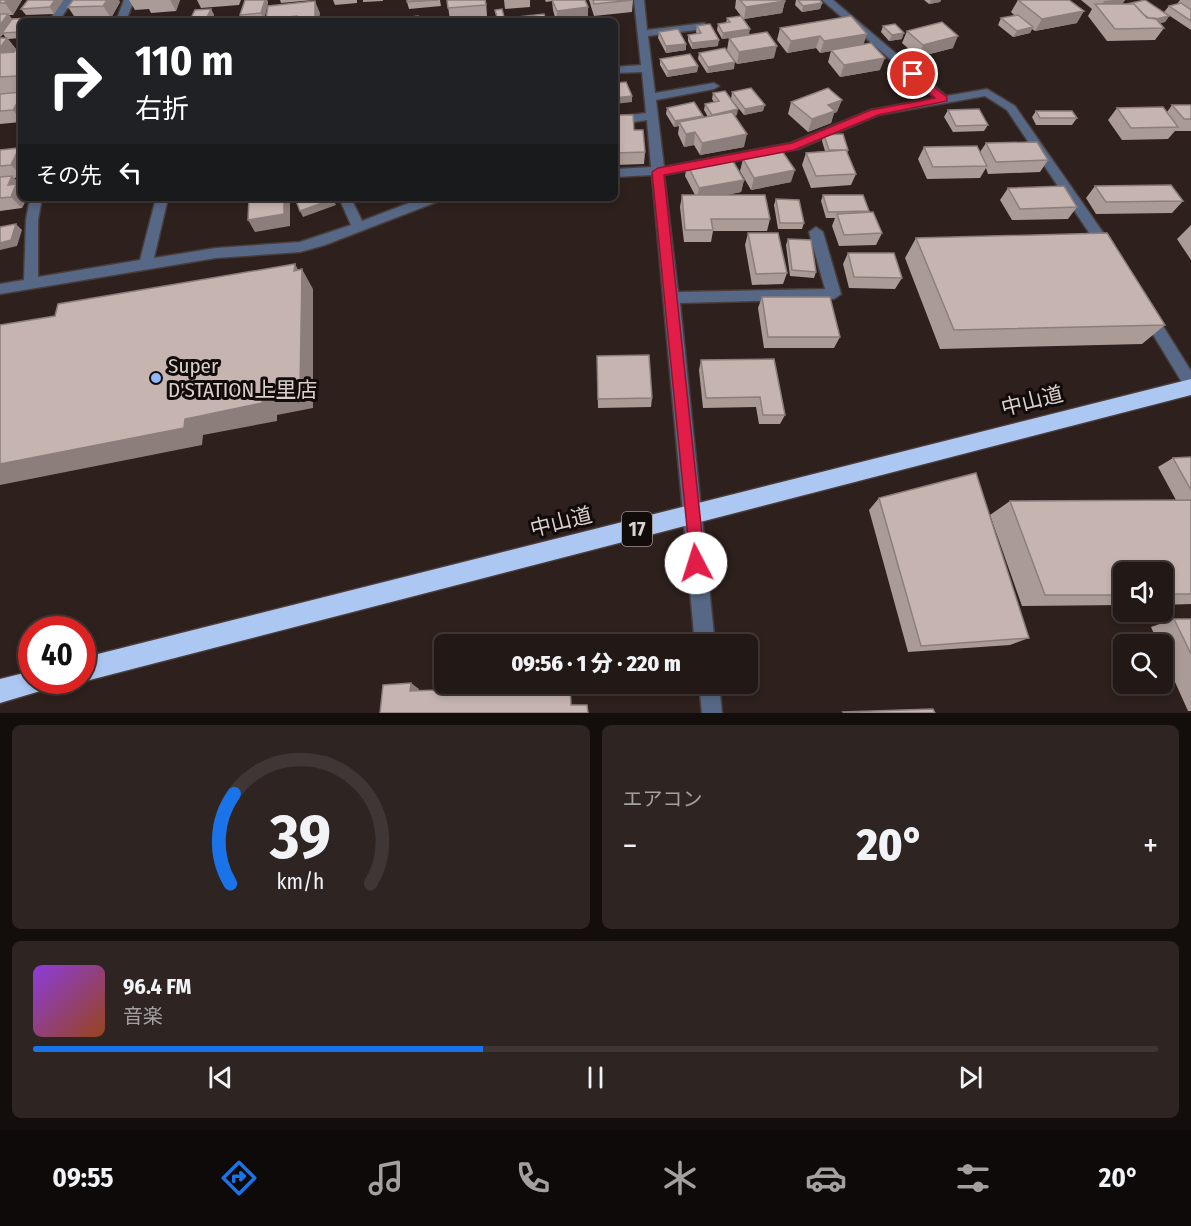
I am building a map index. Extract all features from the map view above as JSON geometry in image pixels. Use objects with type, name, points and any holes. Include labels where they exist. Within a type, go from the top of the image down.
[{"type":"highway","name":"中山道","points":[[96,666],[1191,385]]},
{"type":"highway","points":[[0,691],[18,686]]},
{"type":"street","points":[[56,18],[68,0]]},
{"type":"street","points":[[122,18],[129,0]]},
{"type":"street","points":[[639,0],[652,97],[704,634]]},
{"type":"street","points":[[827,0],[943,99]]},
{"type":"street","points":[[644,33],[704,26]]},
{"type":"street","points":[[618,70],[648,68]]},
{"type":"street","points":[[652,97],[714,87]]},
{"type":"street","points":[[618,173],[642,170],[658,172],[794,146],[875,112],[987,93],[1011,108],[1117,263]]},
{"type":"street","points":[[618,121],[653,116]]},
{"type":"street","points":[[31,284],[32,220],[35,201]]},
{"type":"street","points":[[146,265],[161,201]]},
{"type":"street","points":[[346,201],[358,227]]},
{"type":"street","points":[[0,289],[216,253],[300,247],[427,201]]},
{"type":"street","points":[[672,298],[834,294],[816,232]]},
{"type":"street","points":[[1142,303],[1191,385]]},
{"type":"street","points":[[710,694],[712,713]]},
{"type":"building","points":[[28,0],[55,0],[50,7],[21,9]]},
{"type":"building","points":[[73,0],[107,0],[103,6],[68,7]]},
{"type":"building","points":[[245,0],[265,0],[261,13],[240,15]]},
{"type":"building","points":[[407,0],[435,0],[407,2]]},
{"type":"building","points":[[447,0],[485,0],[486,5],[448,8]]},
{"type":"building","points":[[552,0],[585,0],[588,7],[557,11]]},
{"type":"building","points":[[593,0],[633,0],[594,4]]},
{"type":"building","points":[[740,0],[784,0],[785,1],[746,7]]},
{"type":"building","points":[[798,0],[820,0],[822,3],[803,6]]},
{"type":"building","points":[[1018,0],[1069,0],[1084,11],[1042,19]]},
{"type":"building","points":[[1145,0],[1169,16],[1149,18],[1134,4],[1127,4]]},
{"type":"building","points":[[315,1],[315,18],[297,18],[297,16],[266,18],[268,6]]},
{"type":"building","points":[[1181,3],[1191,10],[1191,21],[1169,6]]},
{"type":"building","points":[[1095,4],[1134,4],[1147,18],[1155,18],[1164,28],[1115,29]]},
{"type":"building","points":[[211,9],[206,18],[191,18],[195,10]]},
{"type":"building","points":[[502,9],[504,17],[497,17],[495,10]]},
{"type":"building","points":[[0,14],[8,14],[0,25]]},
{"type":"building","points":[[544,14],[545,18],[509,18]]},
{"type":"building","points":[[1018,15],[1033,27],[1017,31],[1001,18]]},
{"type":"building","points":[[741,16],[750,29],[723,33],[718,24],[730,22],[727,18]]},
{"type":"building","points":[[851,16],[867,34],[824,41],[820,36],[791,41],[780,28]]},
{"type":"building","points":[[12,19],[18,19],[18,32],[2,33]]},
{"type":"building","points":[[942,22],[958,36],[923,45],[907,31]]},
{"type":"building","points":[[710,24],[719,40],[692,43],[688,35],[701,33],[697,26]]},
{"type":"building","points":[[895,24],[904,33],[892,35],[883,26]]},
{"type":"building","points":[[678,29],[686,44],[666,46],[659,32]]},
{"type":"building","points":[[767,32],[777,46],[739,52],[729,38]]},
{"type":"building","points":[[0,38],[7,38],[0,48]]},
{"type":"building","points":[[871,43],[885,58],[844,65],[831,50]]},
{"type":"building","points":[[18,46],[18,73],[16,76],[0,77],[0,53],[14,52]]},
{"type":"building","points":[[725,48],[735,62],[708,67],[699,53]]},
{"type":"building","points":[[690,54],[698,66],[668,71],[660,59]]},
{"type":"building","points":[[626,82],[632,96],[618,98],[618,83]]},
{"type":"building","points":[[751,88],[765,105],[745,109],[732,92]]},
{"type":"building","points":[[828,88],[842,100],[828,105],[835,111],[812,119],[791,102]]},
{"type":"building","points":[[725,91],[738,109],[712,115],[705,104],[719,101],[713,93]]},
{"type":"building","points":[[18,92],[18,101],[13,110],[0,111],[0,94]]},
{"type":"building","points":[[694,102],[703,116],[675,121],[667,108]]},
{"type":"building","points":[[1172,105],[1191,105],[1191,119],[1184,119]]},
{"type":"building","points":[[1163,107],[1178,127],[1131,128],[1117,108]]},
{"type":"building","points":[[979,109],[988,125],[956,126],[948,110]]},
{"type":"building","points":[[1036,111],[1072,111],[1077,118],[1040,118]]},
{"type":"building","points":[[732,112],[747,134],[702,143],[695,132],[686,134],[679,122]]},
{"type":"building","points":[[618,115],[633,115],[634,130],[643,130],[645,152],[618,153]]},
{"type":"building","points":[[843,134],[848,150],[829,150],[824,135]]},
{"type":"building","points":[[1037,142],[1048,160],[996,162],[986,143]]},
{"type":"building","points":[[977,146],[987,166],[933,167],[924,147]]},
{"type":"building","points":[[18,148],[11,165],[0,166],[0,150]]},
{"type":"building","points":[[846,150],[856,174],[816,176],[806,153]]},
{"type":"building","points":[[782,151],[795,170],[754,178],[743,159]]},
{"type":"building","points":[[730,156],[744,180],[699,188],[687,164]]},
{"type":"building","points":[[12,176],[8,185],[16,184],[11,197],[0,198],[0,177]]},
{"type":"building","points":[[1171,185],[1183,201],[1106,202],[1095,186]]},
{"type":"building","points":[[1064,186],[1077,207],[1020,209],[1008,188]]},
{"type":"building","points":[[682,195],[765,195],[770,219],[711,219],[713,230],[685,230]]},
{"type":"building","points":[[823,195],[863,195],[869,211],[828,212]]},
{"type":"building","points":[[776,199],[799,200],[804,223],[780,223]]},
{"type":"building","points":[[249,201],[284,201],[284,214],[248,220]]},
{"type":"building","points":[[296,201],[328,201],[300,211]]},
{"type":"building","points":[[873,212],[882,233],[844,235],[837,214]]},
{"type":"building","points":[[16,224],[11,240],[0,243],[0,227]]},
{"type":"building","points":[[748,233],[778,233],[787,273],[756,274]]},
{"type":"building","points":[[1107,233],[1165,325],[954,330],[916,238]]},
{"type":"building","points":[[788,239],[811,240],[816,272],[792,270]]},
{"type":"building","points":[[848,253],[894,253],[902,278],[854,277]]},
{"type":"building","name":"Super D'STATION上里店","points":[[295,264],[294,271],[302,269],[300,390],[263,398],[262,403],[185,419],[184,428],[0,464],[0,325],[55,316],[58,304]]},
{"type":"building","points":[[762,297],[830,297],[840,337],[768,337]]},
{"type":"building","points":[[649,355],[652,398],[598,399],[597,356]]},
{"type":"building","points":[[774,359],[785,415],[763,415],[760,397],[706,398],[701,360]]},
{"type":"building","points":[[1191,457],[1191,490],[1173,458]]},
{"type":"building","points":[[976,473],[1029,638],[921,646],[879,498]]},
{"type":"building","points":[[1191,500],[1191,594],[1173,594],[1173,562],[1113,562],[1113,595],[1045,595],[1010,501]]},
{"type":"building","points":[[1174,619],[1191,619],[1191,654]]},
{"type":"building","points":[[411,683],[410,691],[434,690],[434,694],[570,694],[571,705],[587,705],[588,713],[380,713],[383,685]]},
{"type":"building","points":[[933,709],[935,713],[843,712]]},
{"type":"place","name":"Super D'STATION上里店","points":[[156,378]]},
{"type":"route","points":[[696,563],[685,427],[658,172],[794,146],[875,112],[943,99],[913,74]]}]
